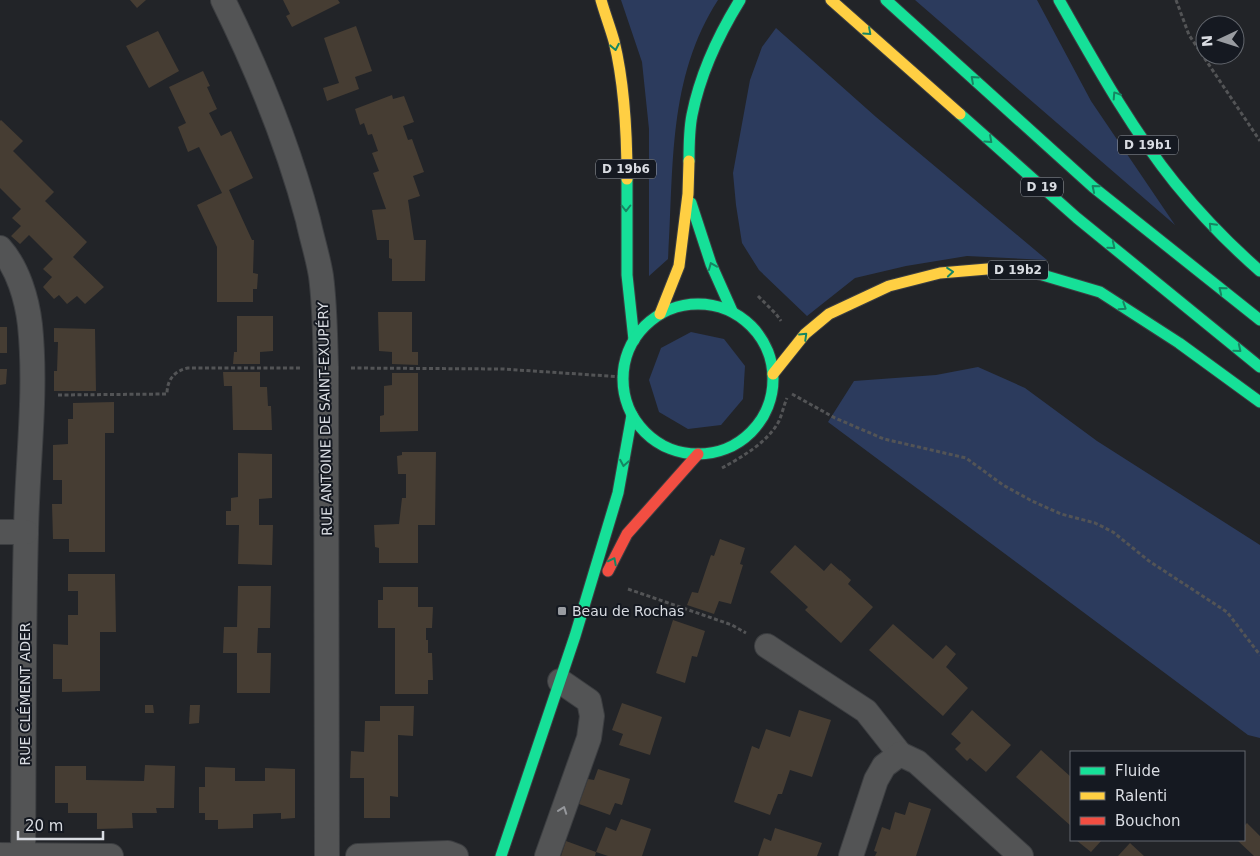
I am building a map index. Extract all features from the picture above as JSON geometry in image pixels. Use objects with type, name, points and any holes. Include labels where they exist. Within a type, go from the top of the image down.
[{"type":"main road","name":"D 19b6","points":[[601,0],[614,42],[627,133],[627,275],[634,340]]},
{"type":"main road","points":[[660,314],[680,266],[688,194],[692,116],[706,69],[727,21],[740,0]]},
{"type":"main road","name":"D 19","points":[[831,0],[1077,218],[1260,367]]},
{"type":"main road","name":"D 19","points":[[886,0],[1093,187],[1260,320]]},
{"type":"main road","name":"D 19b1","points":[[1059,0],[1108,84],[1155,155],[1193,206],[1223,238],[1260,272]]},
{"type":"main road","points":[[688,194],[711,264],[732,311]]},
{"type":"main road","name":"D 19b2","points":[[773,374],[797,343],[829,314],[889,286],[940,273],[999,268],[1029,271],[1100,292],[1179,343],[1260,402]]},
{"type":"main road","points":[[708,304],[732,311],[748,322],[760,337],[769,354],[773,374],[769,405],[762,419],[745,438],[723,450],[698,454],[672,449],[649,436],[632,415],[625,397],[623,377],[626,358],[634,340],[645,326],[660,314],[683,305],[708,304]]},
{"type":"main road","points":[[501,856],[576,636],[618,493],[632,415]]},
{"type":"main road","points":[[576,636],[627,534],[698,454]]},
{"type":"street","name":"RUE ANTOINE DE SAINT-EXUPÉRY","points":[[223,0],[259,76],[298,181],[321,274],[325,315],[326,377],[327,856]]},
{"type":"street","name":"RUE CLÉMENT ADER","points":[[0,248],[14,270],[25,298],[30,324],[32,399],[26,532],[23,856]]},
{"type":"street","points":[[0,532],[26,532]]},
{"type":"street","points":[[767,646],[866,711],[900,754],[917,762],[1021,856]]},
{"type":"street","points":[[547,856],[589,738],[592,716],[589,701],[560,681]]},
{"type":"street","points":[[851,856],[876,780],[884,766],[900,754]]},
{"type":"street","points":[[358,856],[448,853],[456,856]]},
{"type":"street","points":[[0,855],[111,856]]},
{"type":"path","points":[[1176,0],[1189,35],[1260,141]]},
{"type":"path","points":[[752,290],[776,314],[797,343]]},
{"type":"path","points":[[718,470],[746,455],[762,442],[778,422],[789,391],[835,418],[884,439],[966,458],[1003,485],[1032,501],[1061,514],[1095,523],[1113,532],[1149,561],[1227,612],[1260,655]]},
{"type":"path","points":[[604,579],[663,602],[732,625],[767,646]]},
{"type":"shaded area","points":[[621,0],[718,0],[701,30],[681,93],[673,158],[668,259],[649,276],[649,129],[642,62]]},
{"type":"shaded area","points":[[915,0],[1037,0],[1091,101],[1175,225]]},
{"type":"shaded area","points":[[776,28],[876,117],[1047,260],[967,256],[906,266],[855,278],[807,316],[759,270],[742,243],[736,205],[733,173],[750,80],[762,47]]},
{"type":"shaded area","points":[[691,332],[724,339],[745,366],[743,399],[721,425],[688,429],[659,412],[649,380],[661,348]]},
{"type":"shaded area","points":[[978,367],[1025,388],[1097,441],[1260,545],[1260,738],[1248,735],[828,422],[854,381],[936,375]]},
{"type":"building","points":[[130,0],[146,0],[137,8]]},
{"type":"building","points":[[283,0],[338,0],[340,3],[292,27],[286,16],[290,14]]},
{"type":"building","points":[[356,26],[372,71],[355,77],[359,89],[327,101],[323,88],[339,83],[324,38]]},
{"type":"building","points":[[158,31],[179,71],[149,88],[126,46]]},
{"type":"building","points":[[203,71],[210,86],[207,87],[217,109],[209,113],[221,136],[231,131],[253,178],[229,190],[252,240],[254,240],[253,273],[258,274],[257,289],[253,289],[253,302],[217,302],[217,247],[197,205],[222,193],[199,147],[188,152],[178,127],[186,123],[169,87]]},
{"type":"building","points":[[392,95],[393,99],[404,96],[414,122],[403,126],[408,140],[412,139],[424,172],[413,176],[420,196],[408,200],[414,240],[426,240],[425,281],[392,281],[392,259],[389,258],[389,240],[377,240],[372,210],[386,209],[373,173],[379,171],[372,153],[378,151],[372,134],[368,135],[364,123],[360,125],[355,109]]},
{"type":"building","points":[[1,120],[23,141],[13,151],[54,192],[45,201],[87,242],[73,257],[104,287],[85,304],[77,296],[67,304],[59,295],[54,299],[43,287],[52,277],[43,269],[53,259],[29,235],[20,244],[11,236],[21,226],[12,218],[21,209],[0,188]]},
{"type":"building","points":[[378,312],[412,312],[412,352],[418,352],[418,365],[392,364],[392,352],[379,351]]},
{"type":"building","points":[[237,316],[273,316],[273,351],[260,352],[260,364],[233,364],[234,352],[237,352]]},
{"type":"building","points":[[0,327],[7,327],[7,353],[0,353]]},
{"type":"building","points":[[54,328],[95,329],[96,391],[54,391],[54,371],[57,371],[58,342],[54,342]]},
{"type":"building","points":[[0,369],[7,369],[6,384],[0,385]]},
{"type":"building","points":[[223,372],[260,372],[260,387],[267,387],[268,406],[271,406],[272,430],[233,430],[232,386],[224,386]]},
{"type":"building","points":[[392,373],[418,373],[418,431],[380,432],[380,416],[384,415],[384,386],[392,385]]},
{"type":"building","points":[[114,402],[114,433],[105,433],[105,552],[69,552],[69,539],[53,539],[52,504],[62,504],[62,480],[53,480],[53,445],[68,444],[68,419],[73,419],[73,403]]},
{"type":"building","points":[[402,452],[436,452],[435,525],[418,525],[418,563],[379,563],[379,548],[375,547],[374,525],[399,524],[402,498],[406,498],[406,474],[398,474],[397,456],[402,455]]},
{"type":"building","points":[[238,453],[272,454],[272,498],[259,499],[259,525],[273,525],[272,565],[238,564],[239,525],[226,525],[226,511],[231,511],[231,498],[238,497]]},
{"type":"building","points":[[720,539],[745,548],[740,564],[743,565],[731,604],[719,601],[714,614],[687,605],[692,592],[698,593],[711,555],[714,556]]},
{"type":"building","points":[[795,545],[824,571],[831,563],[840,570],[851,580],[848,584],[873,607],[841,643],[805,610],[808,607],[770,572]]},
{"type":"building","points":[[68,574],[115,574],[116,632],[100,632],[100,691],[62,692],[62,679],[53,679],[53,644],[68,645],[68,615],[78,615],[78,591],[68,591]]},
{"type":"building","points":[[238,586],[271,586],[270,628],[258,628],[257,653],[271,653],[270,693],[237,693],[237,653],[223,653],[224,627],[237,627]]},
{"type":"building","points":[[383,587],[418,587],[418,607],[433,607],[432,628],[426,628],[428,653],[432,653],[433,680],[428,680],[428,694],[395,694],[395,628],[378,628],[378,600],[383,600]]},
{"type":"building","points":[[673,620],[705,631],[697,657],[692,656],[685,683],[656,673]]},
{"type":"building","points":[[893,624],[933,659],[946,645],[956,654],[946,667],[968,688],[943,716],[869,650]]},
{"type":"building","points":[[622,703],[662,717],[650,755],[619,745],[623,734],[612,730]]},
{"type":"building","points":[[145,705],[153,705],[154,713],[145,713]]},
{"type":"building","points":[[190,705],[200,705],[199,723],[189,724]]},
{"type":"building","points":[[380,706],[414,706],[413,736],[398,735],[398,797],[390,796],[390,818],[364,818],[364,778],[350,778],[351,751],[364,752],[365,721],[380,721]]},
{"type":"building","points":[[799,710],[831,720],[812,777],[790,770],[782,794],[778,794],[770,815],[734,802],[752,746],[759,749],[766,729],[790,737]]},
{"type":"building","points":[[972,710],[1011,745],[986,772],[970,758],[967,761],[955,749],[961,743],[951,734]]},
{"type":"building","points":[[1041,750],[1070,776],[1070,825],[1016,777]]},
{"type":"building","points":[[145,765],[175,766],[174,808],[156,808],[157,813],[132,813],[133,828],[97,829],[97,813],[68,813],[68,803],[55,803],[55,766],[86,766],[86,780],[144,781]]},
{"type":"building","points":[[205,767],[235,768],[235,781],[265,781],[265,768],[295,769],[295,818],[281,819],[281,813],[253,814],[253,828],[218,829],[218,820],[205,820],[205,813],[199,813],[199,787],[205,787]]},
{"type":"building","points":[[598,769],[630,779],[622,805],[615,803],[610,815],[579,804],[588,779],[594,780]]},
{"type":"building","points":[[909,802],[931,809],[916,856],[875,856],[877,852],[874,851],[882,827],[890,830],[895,812],[905,815]]},
{"type":"building","points":[[621,819],[651,829],[642,856],[608,856],[596,852],[606,827],[616,831]]},
{"type":"building","points":[[1247,823],[1260,836],[1260,856],[1254,856],[1238,841],[1245,841],[1245,825]]},
{"type":"building","points":[[775,828],[822,843],[817,856],[758,856],[764,838],[771,841]]},
{"type":"building","points":[[566,841],[596,852],[595,856],[561,856]]},
{"type":"building","points":[[1077,841],[1101,841],[1091,852]]},
{"type":"building","points":[[1130,843],[1144,856],[1118,856]]},
{"type":"traffic: fast","points":[[689,161],[689,138],[695,100],[705,70],[718,41],[740,0]]},
{"type":"traffic: fast","points":[[886,0],[1093,187],[1260,320]]},
{"type":"traffic: fast","points":[[1059,0],[1114,94],[1159,162],[1205,218],[1260,271]]},
{"type":"traffic: fast","points":[[960,114],[1077,218],[1260,367]]},
{"type":"traffic: fast","points":[[627,179],[627,275],[634,340]]},
{"type":"traffic: fast","points":[[691,203],[711,264],[732,311]]},
{"type":"traffic: fast","points":[[1011,269],[1029,271],[1100,292],[1179,343],[1260,402]]},
{"type":"traffic: fast","points":[[698,304],[727,310],[751,326],[767,350],[773,379],[767,408],[751,432],[727,448],[698,454],[669,448],[645,432],[629,408],[623,379],[629,350],[645,326],[669,310],[698,304]]},
{"type":"traffic: fast","points":[[501,856],[575,636],[618,493],[632,415]]},
{"type":"traffic: slow","points":[[601,0],[614,41],[621,75],[626,127],[627,179]]},
{"type":"traffic: slow","points":[[831,0],[960,114]]},
{"type":"traffic: slow","points":[[660,314],[679,266],[688,194],[689,161]]},
{"type":"traffic: slow","points":[[773,374],[805,334],[829,314],[889,286],[940,273],[999,268],[1011,269]]},
{"type":"traffic: jam","points":[[608,571],[627,534],[698,454]]},
{"type":"place","name":"Beau de Rochas","points":[[562,611]]}]
